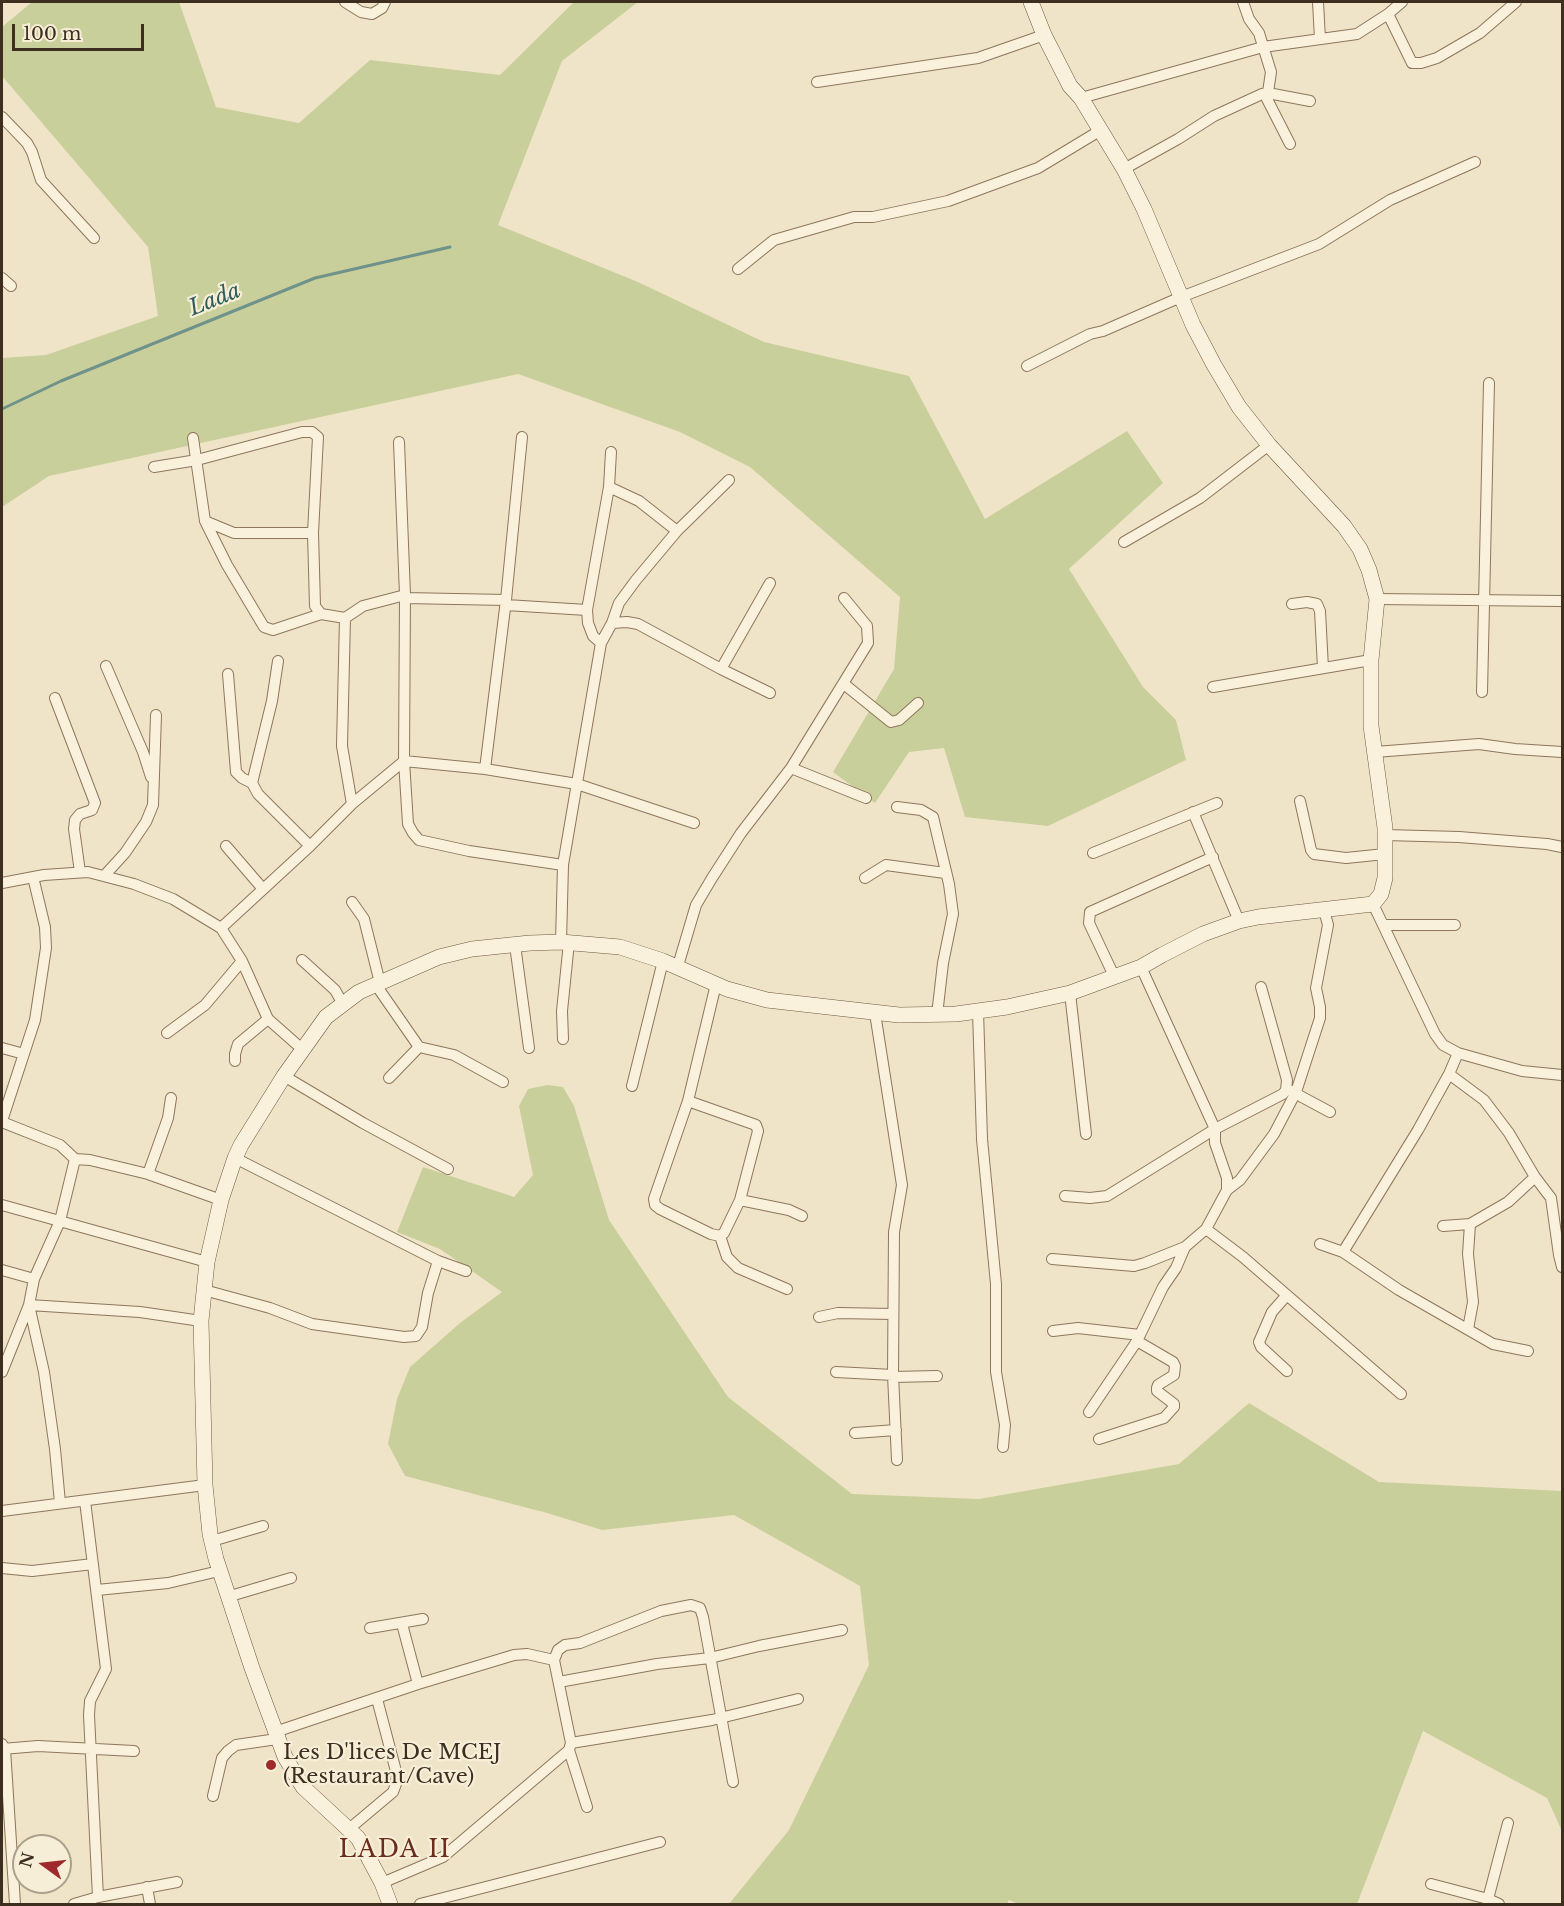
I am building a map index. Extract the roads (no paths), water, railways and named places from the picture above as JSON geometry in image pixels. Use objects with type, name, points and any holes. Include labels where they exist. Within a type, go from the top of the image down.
[{"type":"street","points":[[345,2],[362,12],[372,14],[382,8],[385,2]]},
{"type":"street","points":[[390,1905],[382,1883],[358,1838],[303,1787],[285,1757],[219,1571],[212,1541],[205,1485],[201,1322],[207,1262],[221,1200],[235,1158],[284,1076],[326,1017],[358,992],[439,957],[472,949],[565,942],[620,947],[663,961],[716,984],[767,1000],[875,1013],[937,1015],[978,1011],[1070,993],[1115,978],[1141,968],[1203,934],[1239,921],[1373,904],[1381,894],[1385,878],[1385,835],[1371,726],[1371,660],[1377,599],[1369,570],[1360,549],[1344,526],[1269,445],[1239,407],[1214,365],[1124,169],[1101,130],[1070,86],[1044,35],[1031,2]]},
{"type":"street","points":[[1243,2],[1259,33],[1271,72],[1268,104],[1290,144]]},
{"type":"street","points":[[1318,2],[1320,39]]},
{"type":"street","points":[[1080,98],[1263,47],[1357,34],[1402,2]]},
{"type":"street","points":[[1388,14],[1412,63],[1421,63],[1437,58],[1480,33],[1516,2]]},
{"type":"street","points":[[817,82],[978,58],[1044,35]]},
{"type":"street","points":[[1124,169],[1178,140],[1233,106],[1268,93],[1310,101]]},
{"type":"street","points":[[2,117],[27,143],[41,180],[94,238]]},
{"type":"street","points":[[738,269],[774,240],[854,218],[873,217],[948,201],[1038,168],[1101,130]]},
{"type":"street","points":[[1027,366],[1090,334],[1103,331],[1181,297],[1319,244],[1390,200],[1475,162]]},
{"type":"street","points":[[2,278],[11,286]]},
{"type":"street","points":[[1482,692],[1489,383]]},
{"type":"street","points":[[154,467],[198,459],[302,432],[312,432],[318,437],[313,533],[315,606],[321,614]]},
{"type":"street","points":[[485,769],[506,602],[522,437]]},
{"type":"street","points":[[193,438],[198,459],[205,521],[227,565],[264,627],[273,630],[321,614],[345,618],[363,606],[405,597],[506,602],[587,610]]},
{"type":"street","points":[[399,442],[405,597],[404,761],[408,824],[419,840],[563,865]]},
{"type":"street","points":[[1124,542],[1200,498],[1269,445]]},
{"type":"street","points":[[601,643],[593,636],[588,623],[587,610],[609,487],[611,452]]},
{"type":"street","points":[[563,1039],[565,942],[563,865],[601,643],[620,603],[677,531],[729,480]]},
{"type":"street","points":[[609,487],[639,501],[677,531]]},
{"type":"street","points":[[205,521],[234,533],[313,533]]},
{"type":"street","points":[[722,669],[770,583]]},
{"type":"street","points":[[677,969],[696,905],[741,833],[791,768],[868,643],[867,626],[844,598]]},
{"type":"street","points":[[1377,599],[1563,601]]},
{"type":"street","points":[[1292,604],[1317,604],[1320,611],[1323,668]]},
{"type":"street","points":[[345,618],[342,746],[352,804]]},
{"type":"street","points":[[612,623],[638,624],[770,693]]},
{"type":"street","points":[[1213,687],[1371,660]]},
{"type":"street","points":[[252,783],[272,700],[278,661]]},
{"type":"street","points":[[106,666],[143,752],[153,783]]},
{"type":"street","points":[[228,674],[236,772],[252,783],[258,794],[310,846]]},
{"type":"street","points":[[844,684],[891,722],[899,720],[918,703]]},
{"type":"street","points":[[55,698],[95,803],[92,810],[80,814],[75,820],[80,872]]},
{"type":"street","points":[[104,876],[125,853],[146,822],[153,805],[156,715]]},
{"type":"street","points":[[1375,752],[1479,744],[1563,752]]},
{"type":"street","points":[[221,928],[352,804],[404,761],[485,769],[577,784],[694,823]]},
{"type":"street","points":[[791,768],[866,798]]},
{"type":"street","points":[[1300,801],[1311,850],[1314,854],[1346,858],[1385,854]]},
{"type":"street","points":[[1093,853],[1217,803]]},
{"type":"street","points":[[897,807],[921,810],[933,817],[949,884],[953,914],[943,963],[937,1015]]},
{"type":"street","points":[[1193,812],[1239,921]]},
{"type":"street","points":[[1385,835],[1459,837],[1563,847]]},
{"type":"street","points":[[226,846],[263,889]]},
{"type":"street","points":[[1115,978],[1089,922],[1090,912],[1213,857]]},
{"type":"street","points":[[865,878],[886,865],[945,873]]},
{"type":"street","points":[[2,883],[33,877],[88,872],[173,899],[221,928],[242,961],[268,1019],[302,1049]]},
{"type":"street","points":[[33,877],[45,927],[46,948],[35,1020],[2,1122],[60,1145],[75,1160],[90,1160],[148,1174],[221,1200]]},
{"type":"street","points":[[352,902],[367,926],[378,984],[419,1047],[454,1055],[503,1082]]},
{"type":"street","points":[[1373,904],[1435,1034],[1443,1045],[1458,1053],[1522,1071],[1563,1075]]},
{"type":"street","points":[[1052,1259],[1134,1266],[1185,1247],[1206,1229],[1227,1190],[1240,1180],[1274,1134],[1320,1018],[1316,988],[1328,925],[1324,910]]},
{"type":"street","points":[[1383,925],[1455,925]]},
{"type":"street","points":[[514,945],[529,1048]]},
{"type":"street","points":[[302,960],[335,990],[343,1004]]},
{"type":"street","points":[[167,1033],[206,1005],[242,961]]},
{"type":"street","points":[[632,1086],[663,961]]},
{"type":"street","points":[[1141,968],[1215,1129],[1215,1143],[1227,1178],[1227,1190]]},
{"type":"street","points":[[716,984],[688,1101],[654,1199],[660,1209],[711,1234],[720,1236]]},
{"type":"street","points":[[1261,987],[1291,1091],[1330,1112]]},
{"type":"street","points":[[1070,993],[1086,1134]]},
{"type":"street","points":[[978,1011],[982,1138],[996,1284],[996,1372],[1005,1425],[1003,1447]]},
{"type":"street","points":[[875,1013],[902,1185],[894,1232],[892,1314],[897,1460]]},
{"type":"street","points":[[235,1061],[238,1044],[268,1019]]},
{"type":"street","points":[[389,1078],[419,1047]]},
{"type":"street","points":[[2,1048],[24,1054]]},
{"type":"street","points":[[1343,1252],[1418,1130],[1458,1053]]},
{"type":"street","points":[[1449,1074],[1484,1100],[1509,1133],[1535,1178],[1551,1198],[1559,1256],[1563,1267]]},
{"type":"street","points":[[284,1076],[363,1124],[448,1169]]},
{"type":"street","points":[[1065,1196],[1090,1198],[1107,1196],[1215,1129],[1291,1091]]},
{"type":"street","points":[[148,1174],[168,1118],[171,1098]]},
{"type":"street","points":[[688,1101],[756,1125],[758,1138],[740,1200],[724,1233],[720,1236]]},
{"type":"street","points":[[235,1158],[438,1261],[466,1271]]},
{"type":"street","points":[[2,1372],[29,1305],[34,1279],[60,1221],[75,1160]]},
{"type":"street","points":[[1443,1226],[1470,1224],[1508,1202],[1535,1178]]},
{"type":"street","points":[[1551,1198],[1563,1194]]},
{"type":"street","points":[[740,1200],[789,1210],[802,1216]]},
{"type":"street","points":[[2,1205],[207,1262]]},
{"type":"street","points":[[1468,1329],[1473,1302],[1468,1254],[1470,1224]]},
{"type":"street","points":[[1206,1229],[1243,1257],[1401,1394]]},
{"type":"street","points":[[720,1236],[727,1257],[738,1268],[787,1289]]},
{"type":"street","points":[[1320,1244],[1343,1252],[1399,1290],[1493,1344],[1528,1351]]},
{"type":"street","points":[[1089,1412],[1138,1338],[1185,1247]]},
{"type":"street","points":[[204,1290],[270,1308],[312,1324],[404,1337],[416,1336],[422,1327],[428,1293],[438,1261]]},
{"type":"street","points":[[2,1269],[34,1279]]},
{"type":"street","points":[[1287,1295],[1272,1312],[1259,1342],[1261,1347],[1287,1371]]},
{"type":"street","points":[[29,1305],[140,1312],[201,1322]]},
{"type":"street","points":[[29,1305],[44,1372],[60,1503]]},
{"type":"street","points":[[819,1317],[838,1313],[892,1314]]},
{"type":"street","points":[[1053,1331],[1078,1328],[1138,1338],[1173,1362],[1175,1366],[1174,1375],[1157,1388],[1157,1391],[1174,1404],[1164,1418],[1099,1439]]},
{"type":"street","points":[[836,1372],[937,1376]]},
{"type":"street","points":[[855,1433],[896,1430]]},
{"type":"street","points":[[2,1511],[205,1485]]},
{"type":"street","points":[[85,1501],[106,1669],[90,1701],[93,1901]]},
{"type":"street","points":[[212,1541],[263,1526]]},
{"type":"street","points":[[2,1568],[32,1571],[93,1564]]},
{"type":"street","points":[[97,1590],[168,1583],[219,1571]]},
{"type":"street","points":[[227,1597],[291,1578]]},
{"type":"street","points":[[587,1807],[570,1747],[554,1660],[558,1650],[565,1644],[579,1642],[661,1611],[691,1605],[700,1608],[704,1617],[733,1782]]},
{"type":"street","points":[[370,1628],[423,1619]]},
{"type":"street","points":[[402,1624],[418,1684]]},
{"type":"street","points":[[559,1682],[657,1664],[710,1658],[842,1630]]},
{"type":"street","points":[[213,1796],[222,1758],[236,1745],[276,1736],[418,1684],[514,1655],[527,1654],[554,1660]]},
{"type":"street","points":[[349,1828],[393,1792],[396,1784],[397,1774],[377,1698]]},
{"type":"street","points":[[382,1883],[429,1865],[442,1857],[570,1747],[720,1718],[798,1699]]},
{"type":"street","points":[[15,1905],[3,1747],[38,1746],[134,1752]]},
{"type":"street","points":[[1488,1899],[1508,1823]]},
{"type":"street","points":[[420,1905],[660,1842]]},
{"type":"street","points":[[74,1905],[177,1882]]},
{"type":"street","points":[[1431,1884],[1488,1899],[1499,1905]]},
{"type":"street","points":[[147,1887],[150,1905]]},
{"type":"waterway","name":"Lada","points":[[2,409],[61,381],[315,278],[450,247]]},
{"type":"place","name":"Les D'lices De MCEJ (Restaurant/Cave)","points":[[271,1765]]},
{"type":"district","name":"LADA II","points":[[395,1850]]}]
